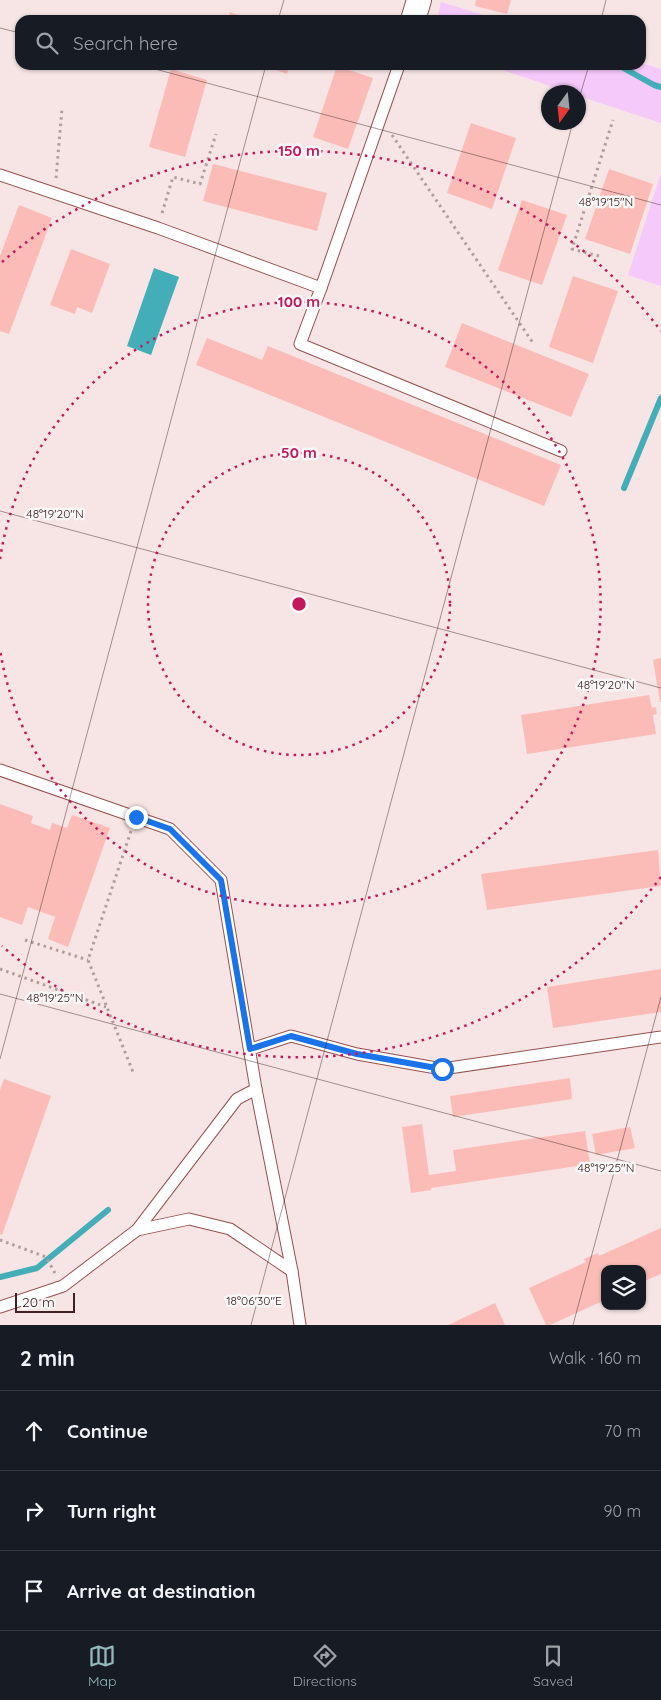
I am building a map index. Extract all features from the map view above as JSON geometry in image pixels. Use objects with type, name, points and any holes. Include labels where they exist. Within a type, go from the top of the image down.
[{"type":"street","points":[[414,15],[419,0]]},
{"type":"lane","points":[[397,70],[300,344],[561,451]]},
{"type":"lane","points":[[0,175],[158,228],[321,288]]},
{"type":"lane","points":[[0,770],[170,829],[221,880],[256,1088],[292,1271],[300,1325]]},
{"type":"lane","points":[[250,1049],[291,1036],[357,1054],[442,1069],[661,1037]]},
{"type":"lane","points":[[0,1307],[63,1286],[137,1230],[237,1100],[256,1088]]},
{"type":"lane","points":[[137,1230],[189,1219],[230,1228],[292,1271]]},
{"type":"path","points":[[54,193],[62,109]]},
{"type":"path","points":[[380,118],[533,343]]},
{"type":"path","points":[[599,256],[572,249],[612,120]]},
{"type":"path","points":[[158,228],[173,177],[200,184],[216,134]]},
{"type":"path","points":[[134,1072],[88,960],[136,817]]},
{"type":"path","points":[[25,940],[88,960]]},
{"type":"path","points":[[0,969],[107,1007]]},
{"type":"path","points":[[0,1240],[46,1257],[49,1263]]},
{"type":"shaded area","points":[[441,2],[484,15],[438,15]]},
{"type":"shaded area","points":[[646,64],[661,69],[661,123],[586,98],[586,85],[548,85],[502,70],[646,70]]},
{"type":"shaded area","points":[[661,173],[661,286],[628,275]]},
{"type":"water","points":[[154,268],[179,277],[151,355],[127,346]]},
{"type":"building","points":[[476,0],[511,0],[507,14],[475,6]]},
{"type":"building","points":[[171,70],[207,80],[185,157],[149,147]]},
{"type":"building","points":[[276,70],[288,70],[287,74]]},
{"type":"building","points":[[336,70],[349,70],[373,78],[348,149],[313,137]]},
{"type":"building","points":[[471,123],[516,138],[492,209],[447,193]]},
{"type":"building","points":[[213,164],[327,193],[317,231],[203,201]]},
{"type":"building","points":[[609,169],[653,184],[630,254],[585,239]]},
{"type":"building","points":[[522,200],[567,215],[542,285],[498,270]]},
{"type":"building","points":[[19,205],[52,218],[9,334],[0,331],[0,256]]},
{"type":"building","points":[[71,249],[110,264],[92,313],[77,307],[75,314],[50,305]]},
{"type":"building","points":[[573,276],[618,291],[593,363],[549,347]]},
{"type":"building","points":[[462,323],[589,374],[571,417],[445,367]]},
{"type":"building","points":[[207,338],[262,360],[268,346],[561,465],[544,506],[196,365]]},
{"type":"building","points":[[661,658],[661,702],[660,702],[653,660]]},
{"type":"building","points":[[649,695],[652,708],[656,707],[657,714],[653,715],[656,734],[527,754],[521,715]]},
{"type":"building","points":[[0,804],[33,816],[31,823],[50,830],[52,823],[67,828],[72,815],[110,828],[68,947],[48,939],[55,917],[28,907],[22,925],[0,917]]},
{"type":"building","points":[[658,850],[661,886],[487,910],[481,874]]},
{"type":"building","points":[[661,969],[661,1012],[553,1028],[547,987]]},
{"type":"building","points":[[570,1078],[572,1099],[453,1117],[450,1096]]},
{"type":"building","points":[[4,1079],[51,1096],[2,1235],[0,1234],[0,1090]]},
{"type":"building","points":[[422,1124],[429,1175],[456,1171],[453,1150],[585,1131],[590,1164],[431,1188],[431,1190],[411,1193],[402,1127]]},
{"type":"building","points":[[630,1127],[635,1148],[596,1155],[592,1134]]},
{"type":"building","points":[[661,1228],[661,1274],[646,1280],[646,1265],[601,1265],[601,1302],[550,1325],[546,1325],[529,1288],[586,1262],[584,1259],[598,1253],[599,1256]]},
{"type":"building","points":[[495,1303],[505,1325],[448,1325]]},
{"type":"waterway","points":[[627,70],[661,87]]},
{"type":"waterway","points":[[624,488],[661,398]]},
{"type":"waterway","points":[[0,1277],[37,1268],[108,1210]]},
{"type":"route","points":[[136,817],[170,829],[221,880],[250,1049],[291,1036],[357,1054],[442,1069]]}]
